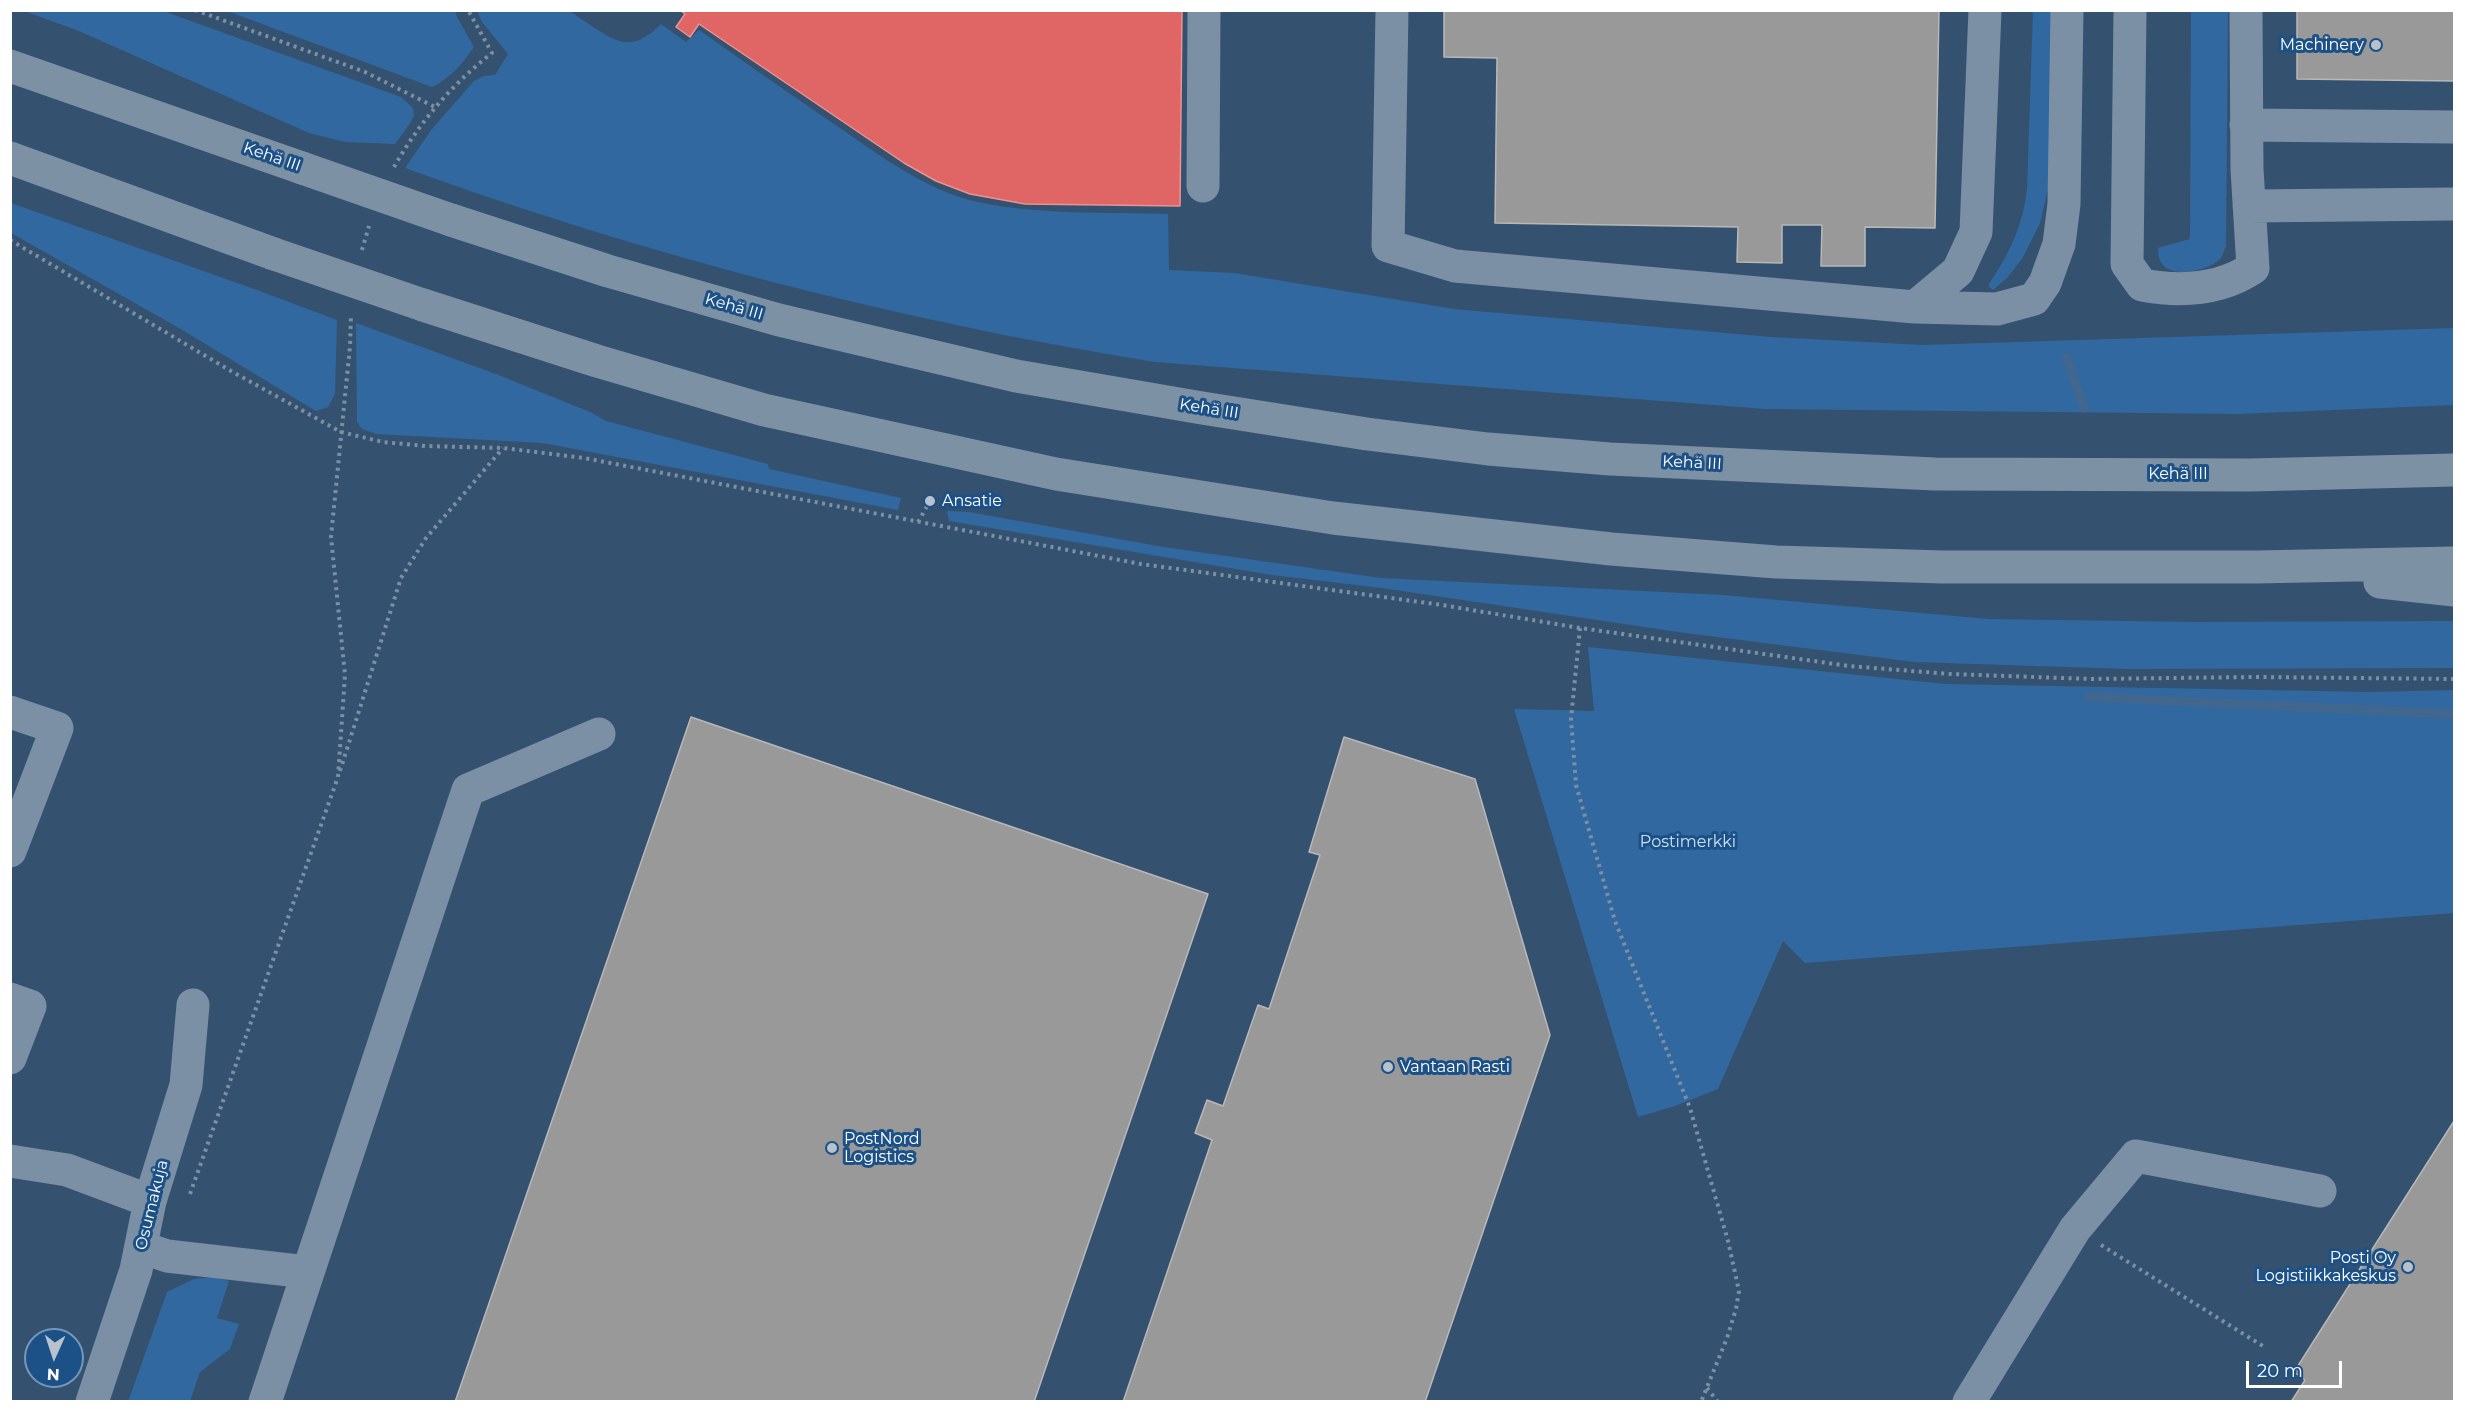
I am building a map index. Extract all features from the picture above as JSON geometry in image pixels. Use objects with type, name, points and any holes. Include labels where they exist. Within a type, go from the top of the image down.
[{"type":"highway","name":"Kehä III","points":[[10,66],[451,220],[608,272],[779,320],[1016,376],[1202,408],[1367,434],[1488,449],[1611,459],[1923,474],[2333,473],[2454,470]]},
{"type":"highway","points":[[10,158],[274,254],[597,361],[764,410],[1056,474],[1333,518],[1611,549],[1776,562],[1943,567],[2256,567],[2454,563]]},
{"type":"highway","points":[[2333,473],[2454,448]]},
{"type":"highway","points":[[2256,567],[2454,590]]},
{"type":"street","points":[[1203,186],[1204,10]]},
{"type":"street","points":[[1392,10],[1388,246],[1455,266],[1915,307],[1997,309],[2034,299],[2045,283],[2059,244],[2064,204],[2067,10]]},
{"type":"street","points":[[1915,307],[1958,271],[1976,232],[1985,10]]},
{"type":"street","points":[[2130,10],[2127,264],[2142,285],[2164,289],[2218,285],[2238,278],[2253,268],[2246,125],[2246,10]]},
{"type":"street","points":[[2246,125],[2454,127]]},
{"type":"street","points":[[2249,206],[2454,204]]},
{"type":"street","points":[[10,712],[57,728],[10,851]]},
{"type":"street","points":[[265,1401],[468,790],[599,734]]},
{"type":"street","points":[[10,999],[30,1006],[10,1058]]},
{"type":"street","name":"Osumakuja","points":[[92,1401],[136,1270],[150,1201],[186,1085],[193,1005]]},
{"type":"street","points":[[1969,1401],[2075,1229],[2136,1156],[2320,1191]]},
{"type":"street","points":[[10,1161],[67,1170],[150,1201]]},
{"type":"street","points":[[141,1247],[167,1256],[307,1272]]},
{"type":"path","points":[[195,10],[365,72],[435,107]]},
{"type":"path","points":[[392,170],[403,150],[435,107],[463,75],[492,53],[468,10]]},
{"type":"path","points":[[360,260],[372,219]]},
{"type":"path","points":[[10,240],[231,371],[341,432],[383,442],[425,446],[503,448],[584,458],[1141,564],[1442,605],[1849,666],[1950,674],[2091,679],[2254,677],[2454,679]]},
{"type":"path","points":[[338,777],[345,675],[331,537],[350,346],[351,313]]},
{"type":"path","points":[[186,1205],[338,777],[401,578],[426,538],[503,448]]},
{"type":"path","points":[[918,522],[930,501]]},
{"type":"path","points":[[1580,627],[1571,719],[1576,785],[1615,921],[1690,1108],[1728,1241],[1739,1291],[1727,1338],[1701,1401]]},
{"type":"path","points":[[2075,1229],[2266,1348]]},
{"type":"path","points":[[1707,1388],[1718,1401]]},
{"type":"green space","points":[[565,10],[612,38],[630,42],[640,40],[661,24],[686,42],[699,30],[885,159],[939,189],[978,202],[1025,209],[1168,214],[1169,270],[1234,273],[1454,309],[1771,337],[1923,345],[2454,328],[2454,405],[2239,414],[1766,409],[1155,362],[964,327],[776,283],[682,257],[589,230],[405,168],[432,129],[474,81],[484,76],[495,75],[508,54],[482,22],[477,11]]},
{"type":"green space","points":[[24,11],[163,11],[401,97],[413,108],[414,115],[395,144],[345,142],[309,133],[79,31]]},
{"type":"green space","points":[[227,11],[455,11],[474,47],[456,70],[432,87]]},
{"type":"green space","points":[[2033,11],[2052,11],[2050,182],[2040,223],[2022,259],[2007,278],[1993,290],[1989,284],[2014,239],[2022,216],[2027,189]]},
{"type":"green space","points":[[2191,11],[2228,11],[2226,246],[2221,258],[2215,263],[2201,269],[2176,272],[2169,270],[2161,262],[2158,248],[2190,239]]},
{"type":"green space","points":[[11,203],[337,320],[335,394],[328,407],[316,411],[179,328],[11,233]]},
{"type":"green space","points":[[356,323],[496,374],[590,412],[606,421],[768,464],[769,469],[901,498],[898,510],[543,443],[377,434],[362,429],[357,422]]},
{"type":"green space","points":[[947,511],[969,512],[1163,547],[1381,578],[1723,595],[1988,619],[2195,622],[2454,621],[2454,668],[2128,669],[1914,662],[1678,632],[1382,588],[1272,575],[949,521]]},
{"type":"green space","name":"Postimerkki","points":[[1588,647],[1945,684],[2371,692],[2454,690],[2454,913],[1805,963],[1783,941],[1718,1089],[1675,1106],[1638,1117],[1514,709],[1594,711]]},
{"type":"green space","points":[[214,1277],[229,1281],[217,1318],[239,1324],[230,1349],[200,1372],[190,1401],[128,1402],[167,1292],[194,1279]]},
{"type":"building: Shops","points":[[680,10],[1182,10],[1180,206],[1025,204],[970,194],[936,181],[904,163],[699,24],[690,37],[676,27],[685,14]]},
{"type":"building: Industry","points":[[1444,10],[1939,10],[1935,228],[1865,227],[1865,266],[1821,266],[1822,225],[1782,225],[1782,263],[1737,262],[1738,227],[1495,223],[1497,58],[1444,57]]},
{"type":"building: Industry","name":"Machinery","points":[[2297,10],[2454,10],[2454,81],[2297,79]]},
{"type":"building: Industry","name":"PostNord Logistics","points":[[691,717],[1208,894],[1034,1402],[455,1402]]},
{"type":"building: Industry","name":"Vantaan Rasti","points":[[1344,737],[1475,779],[1550,1035],[1425,1402],[1123,1402],[1212,1140],[1195,1133],[1207,1100],[1223,1106],[1258,1005],[1269,1009],[1320,855],[1309,852]]},
{"type":"building: Industry","name":"Posti Oy Logistiikkakeskus","points":[[2454,1121],[2454,1402],[2291,1402],[2305,1380],[2294,1372]]},
{"type":"waterway","points":[[2067,358],[2084,408]]},
{"type":"waterway","points":[[2089,697],[2454,714]]},
{"type":"place","name":"Machinery","points":[[2376,45]]},
{"type":"place","name":"Ansatie","points":[[930,501]]},
{"type":"place","name":"Vantaan Rasti","points":[[1388,1067]]},
{"type":"place","name":"PostNord Logistics","points":[[832,1148]]},
{"type":"place","name":"Posti Oy Logistiikkakeskus","points":[[2408,1267]]}]
